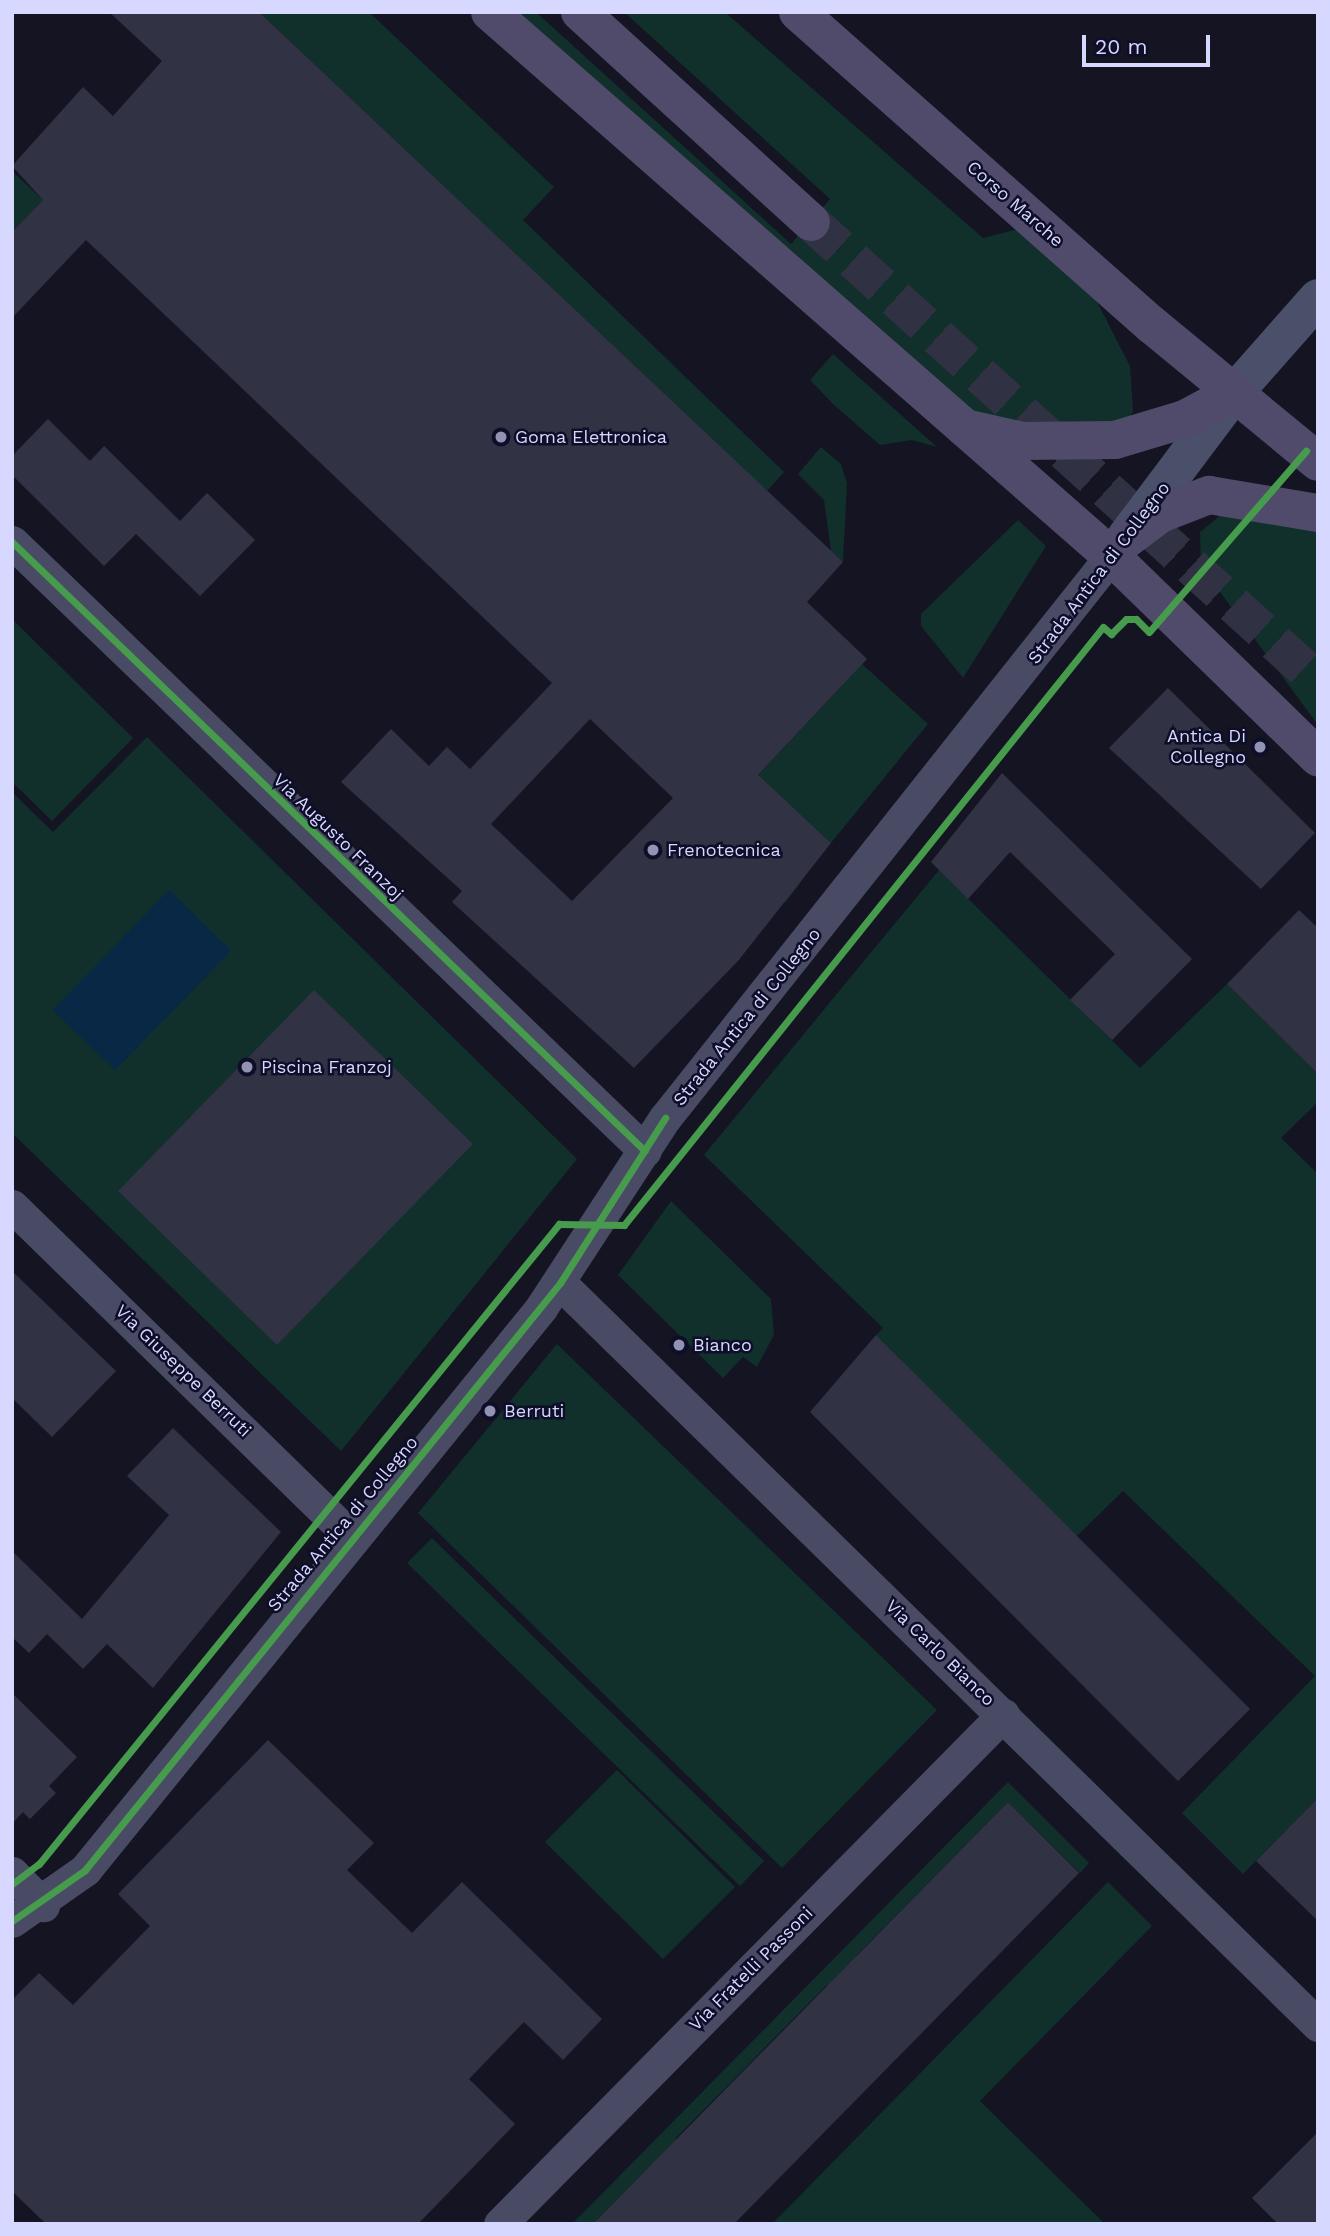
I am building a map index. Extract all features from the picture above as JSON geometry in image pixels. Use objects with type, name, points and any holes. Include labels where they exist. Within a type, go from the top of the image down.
[{"type":"main road","points":[[490,12],[955,425],[1117,549],[1318,757]]},
{"type":"main road","points":[[580,12],[811,222]]},
{"type":"main road","name":"Corso Marche","points":[[798,12],[1318,462]]},
{"type":"main road","name":"Strada Antica di Collegno","points":[[1117,549],[1235,392],[1318,298]]},
{"type":"main road","points":[[955,425],[1023,441],[1115,440],[1185,419],[1235,392]]},
{"type":"main road","points":[[1117,549],[1160,514],[1209,495],[1318,513]]},
{"type":"street","name":"Via Augusto Franzoj","points":[[12,542],[645,1151]]},
{"type":"street","name":"Strada Antica di Collegno","points":[[12,1921],[43,1905],[85,1870],[560,1283],[645,1151],[1117,549]]},
{"type":"street","name":"Via Giuseppe Berruti","points":[[12,1206],[352,1538]]},
{"type":"street","name":"Via Carlo Bianco","points":[[560,1283],[1318,2025]]},
{"type":"street","name":"Via Fratelli Passoni","points":[[500,2224],[1003,1714]]},
{"type":"street","points":[[12,1873],[43,1905]]},
{"type":"green space","points":[[259,12],[369,12],[554,187],[523,220],[784,472],[767,491]]},
{"type":"green space","points":[[518,12],[536,12],[791,244],[830,199],[624,12],[725,12],[983,238],[1018,229],[1094,296],[1130,366],[1133,412],[1125,423],[1019,427],[960,406]]},
{"type":"green space","points":[[12,171],[43,200],[12,232]]},
{"type":"green space","points":[[833,354],[937,447],[912,440],[880,445],[834,405],[810,380]]},
{"type":"green space","points":[[821,447],[841,464],[847,483],[843,562],[831,551],[824,500],[798,474]]},
{"type":"green space","points":[[1223,513],[1318,529],[1318,725],[1201,566],[1200,532]]},
{"type":"green space","points":[[1018,520],[1046,546],[963,678],[921,626],[921,614]]},
{"type":"green space","points":[[12,619],[133,738],[52,821],[12,782]]},
{"type":"green space","points":[[862,664],[928,724],[831,843],[802,816],[768,852],[801,882],[785,903],[707,830]]},
{"type":"green space","name":"Piscina Franzoj","points":[[147,737],[577,1159],[341,1451],[12,1133],[12,792],[53,832]]},
{"type":"green space","points":[[939,870],[1140,1068],[1227,984],[1318,1074],[1318,1102],[1281,1138],[1318,1174],[1318,1798],[1243,1874],[1182,1813],[1315,1676],[1123,1491],[1077,1536],[1067,1529],[876,1335],[883,1328],[704,1155]]},
{"type":"green space","points":[[671,1201],[771,1299],[774,1335],[757,1367],[743,1357],[723,1378],[618,1275]]},
{"type":"green space","points":[[557,1344],[937,1710],[782,1868],[418,1513]]},
{"type":"green space","points":[[432,1538],[764,1861],[740,1886],[407,1563]]},
{"type":"green space","points":[[617,1770],[735,1887],[663,1959],[545,1842]]},
{"type":"green space","points":[[1008,1782],[1089,1863],[1080,1873],[1008,1802],[856,1956],[863,2020],[827,1985],[676,2138],[688,2201],[651,2165],[593,2224],[572,2224]]},
{"type":"green space","points":[[1108,1882],[1152,1926],[980,2101],[1105,2224],[772,2224]]},
{"type":"water","points":[[169,890],[231,951],[115,1070],[53,1010]]},
{"type":"building","name":"Goma Elettronica","points":[[109,12],[259,12],[843,562],[807,602],[867,659],[758,775],[831,843],[738,961],[634,1068],[452,902],[462,891],[341,782],[391,729],[429,766],[447,747],[470,769],[552,683],[86,240],[12,318],[12,232],[43,200],[12,166],[83,87],[113,116],[162,61]],"holes":[[[590,719],[673,798],[572,901],[491,824]]]},
{"type":"building","points":[[48,419],[90,461],[104,446],[180,521],[207,493],[255,540],[200,596],[136,534],[104,566],[12,475],[12,456]]},
{"type":"building","points":[[1168,688],[1315,833],[1261,889],[1109,748]]},
{"type":"building","points":[[1002,773],[1192,959],[1112,1040],[1070,1000],[1115,954],[1010,852],[968,899],[931,862]]},
{"type":"building","points":[[1299,910],[1318,928],[1318,1074],[1227,984]]},
{"type":"building","points":[[314,990],[473,1144],[277,1345],[118,1191]]},
{"type":"building","points":[[12,1271],[116,1371],[52,1437],[12,1398]]},
{"type":"building","points":[[876,1335],[1250,1709],[1178,1781],[810,1412]]},
{"type":"building","points":[[173,1428],[281,1532],[153,1688],[107,1644],[83,1669],[47,1634],[29,1653],[12,1637],[12,1551],[82,1619],[169,1515],[127,1476]]},
{"type":"building","points":[[12,1693],[77,1757],[49,1786],[56,1793],[30,1819],[23,1812],[12,1824]]},
{"type":"building","points":[[268,1740],[374,1843],[347,1870],[412,1933],[462,1882],[602,2019],[563,2060],[524,2022],[469,2079],[515,2124],[418,2224],[46,2224],[12,2191],[12,2000],[39,1973],[73,2005],[150,1926],[118,1894]]},
{"type":"building","points":[[1318,1798],[1318,1921],[1256,1861]]},
{"type":"building","points":[[1008,1802],[1079,1873],[734,2224],[593,2224]]},
{"type":"building","points":[[1318,2132],[1318,2224],[1278,2224],[1252,2198]]},
{"type":"tunnel","points":[[811,222],[1318,681]]},
{"type":"cycle path","points":[[12,1884],[39,1864],[559,1224],[624,1225],[1103,627],[1111,634],[1126,619],[1136,619],[1149,632],[1306,451]]},
{"type":"cycle path","points":[[12,542],[645,1151]]},
{"type":"cycle path","points":[[12,1921],[85,1870],[560,1283],[665,1118]]},
{"type":"place","name":"Goma Elettronica","points":[[501,437]]},
{"type":"place","name":"Antica Di Collegno","points":[[1260,747]]},
{"type":"place","name":"Frenotecnica","points":[[653,850]]},
{"type":"place","name":"Piscina Franzoj","points":[[247,1067]]},
{"type":"place","name":"Bianco","points":[[679,1345]]},
{"type":"place","name":"Berruti","points":[[490,1411]]}]
